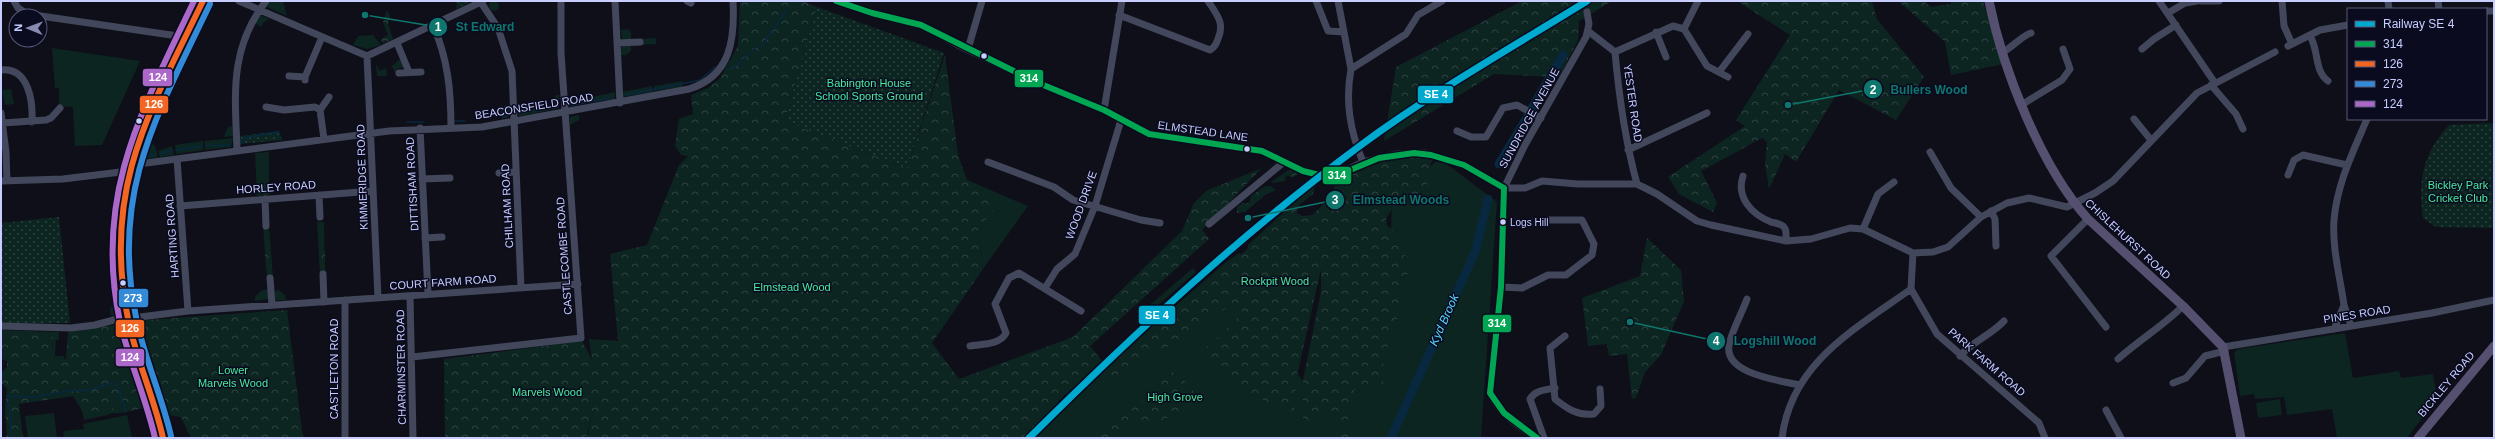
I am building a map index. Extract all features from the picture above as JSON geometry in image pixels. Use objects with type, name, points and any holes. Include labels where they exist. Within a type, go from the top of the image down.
[{"type":"main road","name":"CHISLEHURST ROAD","points":[[1988,1],[2003,52],[2022,104],[2058,179],[2074,204],[2088,220],[2183,306],[2224,349]]},
{"type":"main road","name":"BICKLEY ROAD","points":[[2418,438],[2494,346]]},
{"type":"main road","points":[[2224,349],[2241,438]]},
{"type":"street","points":[[14,1],[18,8],[27,14],[178,36],[185,39]]},
{"type":"street","points":[[163,438],[135,350],[128,317],[123,279],[121,241],[123,202],[130,168],[143,131],[203,1]]},
{"type":"street","points":[[238,1],[367,56],[397,43],[482,1]]},
{"type":"street","points":[[237,150],[234,85],[236,68],[245,37],[259,10],[266,1]]},
{"type":"street","name":"CHILHAM ROAD","points":[[482,1],[498,28],[509,58],[512,80],[521,288]]},
{"type":"street","name":"CASTLECOMBE ROAD","points":[[412,357],[581,338],[560,29],[561,1]]},
{"type":"street","points":[[615,1],[620,103]]},
{"type":"street","name":"BEACONSFIELD ROAD","points":[[4,181],[62,180],[177,159],[371,133],[420,128],[482,127],[689,90],[711,78],[731,48],[734,31],[733,1]]},
{"type":"street","name":"ELMSTEAD LANE","points":[[836,1],[872,13],[921,25],[1036,82],[1104,110],[1149,134],[1262,151],[1303,171],[1332,178],[1362,162],[1397,154],[1425,154],[1463,165],[1504,188]]},
{"type":"street","points":[[968,49],[982,1]]},
{"type":"street","points":[[1104,110],[1122,1]]},
{"type":"street","points":[[1119,15],[1210,50],[1215,46],[1222,28],[1221,21],[1208,1]]},
{"type":"street","points":[[1316,1],[1328,31],[1344,32]]},
{"type":"street","points":[[1338,1],[1351,69],[1347,92],[1349,122],[1362,162]]},
{"type":"street","points":[[1351,69],[1406,34],[1418,15],[1442,1]]},
{"type":"street","points":[[1684,29],[1698,1]]},
{"type":"street","points":[[2159,1],[2213,84],[2236,114],[2243,128]]},
{"type":"street","points":[[2168,13],[2185,3],[2197,1]]},
{"type":"street","points":[[2201,1],[2219,1]]},
{"type":"street","points":[[2282,1],[2284,26],[2290,45],[2320,30],[2347,25]]},
{"type":"street","points":[[1587,12],[1588,31]]},
{"type":"street","points":[[433,25],[445,57],[449,74],[451,128]]},
{"type":"street","points":[[2142,49],[2154,39],[2176,25]]},
{"type":"street","points":[[1615,52],[1656,32],[1673,26],[1684,29],[1707,66],[1728,77]]},
{"type":"street","name":"YESTER ROAD","points":[[1588,31],[1615,52],[1620,104],[1628,150],[1637,184]]},
{"type":"street","name":"SUNDRIDGE AVENUE","points":[[1538,438],[1510,419],[1496,404],[1490,393],[1501,287],[1504,188],[1511,170],[1572,66],[1588,31]]},
{"type":"street","points":[[1656,32],[1666,57]]},
{"type":"street","points":[[2003,52],[2011,48],[2024,35],[2031,33]]},
{"type":"street","points":[[1719,72],[1748,34]]},
{"type":"street","points":[[2310,36],[2314,42],[2322,77],[2328,81]]},
{"type":"street","points":[[288,76],[305,79],[322,37]]},
{"type":"street","points":[[617,43],[640,42]]},
{"type":"street","points":[[397,43],[409,72]]},
{"type":"street","points":[[2022,104],[2062,80],[2070,69],[2063,49]]},
{"type":"street","points":[[1504,188],[1525,188],[1542,181],[1578,184],[1637,184],[1657,194],[1697,221],[1786,241],[1811,240],[1850,228],[1863,229],[1913,253],[1933,252],[1948,247],[1981,216],[2023,198],[2042,200],[2061,207],[2074,204],[2112,181],[2190,99],[2213,84],[2275,52]]},
{"type":"street","name":"KIMMERIDGE ROAD","points":[[367,56],[378,298]]},
{"type":"street","points":[[1,70],[19,75],[26,83],[30,94],[32,122]]},
{"type":"street","points":[[399,73],[421,72]]},
{"type":"street","points":[[266,107],[284,110],[317,108],[329,97]]},
{"type":"street","points":[[1457,131],[1471,137],[1486,137],[1503,108],[1517,105],[1541,118]]},
{"type":"street","points":[[317,108],[324,139]]},
{"type":"street","points":[[1,113],[3,123],[4,181]]},
{"type":"street","points":[[3,123],[46,120],[59,113]]},
{"type":"street","points":[[1628,150],[1707,113]]},
{"type":"street","points":[[2134,119],[2151,140]]},
{"type":"street","name":"WOOD DRIVE","points":[[1045,288],[1057,269],[1075,254],[1095,206],[1121,120]]},
{"type":"street","points":[[2351,326],[2344,305],[2335,240],[2334,221],[2347,165],[2367,120]]},
{"type":"street","name":"DITTISHAM ROAD","points":[[420,128],[428,294]]},
{"type":"street","points":[[1930,152],[1951,188],[1981,216]]},
{"type":"street","points":[[2288,175],[2294,160],[2303,155],[2347,165]]},
{"type":"street","name":"HARTING ROAD","points":[[177,159],[188,311]]},
{"type":"street","points":[[988,162],[1054,187],[1073,200],[1141,220],[1160,223]]},
{"type":"street","points":[[1209,224],[1273,173],[1284,162]]},
{"type":"street","points":[[499,173],[516,172]]},
{"type":"street","points":[[422,179],[450,178]]},
{"type":"street","points":[[1733,180],[1742,179],[1741,193],[1745,203],[1764,219],[1782,225],[1785,229],[1786,241]]},
{"type":"street","points":[[1863,229],[1878,194],[1894,182]]},
{"type":"street","name":"HORLEY ROAD","points":[[180,206],[373,191]]},
{"type":"street","points":[[319,195],[320,217]]},
{"type":"street","points":[[265,199],[266,226]]},
{"type":"street","points":[[1991,211],[1995,219],[1996,246]]},
{"type":"street","points":[[1501,287],[1522,288],[1548,275],[1566,275],[1592,255],[1594,244],[1582,220],[1549,220]]},
{"type":"street","points":[[2088,220],[2051,256],[2106,327]]},
{"type":"street","name":"DITTISHAM ROAD","points":[[426,238],[442,237]]},
{"type":"street","points":[[1987,238],[1996,237]]},
{"type":"street","points":[[1782,438],[1786,416],[1799,385],[1817,362],[1837,342],[1911,289],[1913,253]]},
{"type":"street","points":[[970,346],[998,341],[1006,333],[995,304],[1009,278],[1019,273],[1082,311]]},
{"type":"street","points":[[322,274],[324,302]]},
{"type":"street","points":[[270,278],[272,305]]},
{"type":"street","name":"COURT FARM ROAD","points":[[1,326],[88,327],[128,317],[188,311],[578,284]]},
{"type":"street","name":"PARK FARM ROAD","points":[[1911,289],[1938,334],[1960,356],[2039,423],[2046,438]]},
{"type":"street","name":"CHARMINSTER ROAD","points":[[410,296],[413,438]]},
{"type":"street","points":[[1747,299],[1729,345],[1729,356],[1736,366],[1746,371],[1799,385]]},
{"type":"street","name":"CASTLETON ROAD","points":[[345,300],[345,438]]},
{"type":"street","name":"PINES ROAD","points":[[2174,383],[2186,378],[2205,356],[2224,349],[2494,300]]},
{"type":"street","points":[[2334,329],[2344,305]]},
{"type":"street","points":[[2118,359],[2138,341],[2165,324],[2183,306]]},
{"type":"street","points":[[1960,356],[1969,346],[1995,331],[2004,321]]},
{"type":"street","points":[[1565,336],[1550,348],[1555,399],[1572,412],[1584,415],[1594,414],[1601,406],[1600,389]]},
{"type":"street","points":[[1544,438],[1530,399],[1533,394],[1540,390],[1555,388]]},
{"type":"street","points":[[2106,410],[2121,438]]},
{"type":"green space","points":[[270,1],[283,1],[287,16],[267,7]]},
{"type":"green space","points":[[457,1],[472,1],[456,9]]},
{"type":"green space","points":[[494,1],[499,6],[494,11],[489,6]]},
{"type":"green space","name":"Elmstead Wood","points":[[740,1],[802,1],[817,7],[785,121],[907,168],[945,55],[958,155],[967,180],[1000,202],[978,229],[983,269],[932,343],[959,379],[1073,337],[1182,231],[1194,203],[1206,191],[1262,168],[1202,230],[1209,239],[1090,346],[1106,366],[1225,263],[1239,253],[1242,254],[1248,248],[1248,245],[1315,184],[1313,194],[1300,204],[1296,212],[1302,216],[1312,215],[1325,203],[1340,206],[1332,181],[1355,169],[1394,157],[1420,157],[1433,160],[1423,179],[1427,183],[1429,192],[1414,197],[1406,195],[1404,198],[1400,195],[1386,219],[1387,226],[1397,235],[1402,254],[1408,257],[1406,263],[1410,267],[1398,301],[1402,304],[1392,336],[1385,351],[1382,386],[1354,390],[1353,402],[1347,425],[1349,438],[1333,438],[1341,428],[1326,416],[1319,416],[1312,423],[1303,422],[1303,380],[1321,292],[1321,269],[1296,380],[1294,416],[1280,408],[1274,401],[1266,404],[1259,394],[1251,395],[1211,357],[1197,350],[1209,346],[1243,313],[1240,304],[1211,314],[1179,345],[1165,347],[1134,362],[1120,374],[1095,381],[1092,380],[1063,396],[1031,438],[587,438],[594,407],[586,438],[445,438],[444,359],[582,341],[592,360],[589,339],[618,341],[610,254],[647,245],[679,165],[688,156],[681,155],[675,146],[679,119],[693,114],[691,95],[708,88],[720,78],[738,46]]},
{"type":"green space","points":[[1522,1],[1612,1],[1579,21],[1578,40],[1559,77],[1494,74],[1384,141],[1396,67]]},
{"type":"green space","points":[[1737,1],[1872,1],[1877,19],[1924,77],[1896,120],[1839,90],[1796,162],[1785,154],[1769,189],[1765,163],[1767,142],[1762,138],[1701,171],[1717,203],[1713,212],[1679,194],[1668,177],[1745,126],[1736,120],[1790,35]]},
{"type":"green space","points":[[1898,1],[1923,1],[1931,7],[1951,4],[1951,1],[1983,1],[2003,64],[1951,75],[1945,42]]},
{"type":"green space","name":"Babington House School Sports Ground","points":[[817,7],[944,53],[907,168],[785,121]]},
{"type":"green space","points":[[387,10],[390,16],[388,24],[393,39],[383,43],[381,39],[388,35],[383,22]]},
{"type":"green space","points":[[260,15],[269,19],[262,24],[262,27],[255,23]]},
{"type":"green space","points":[[628,29],[631,32],[631,39],[623,40],[620,30]]},
{"type":"green space","points":[[373,35],[381,45],[367,49],[353,45],[358,36]]},
{"type":"green space","points":[[656,38],[656,44],[641,45],[641,39]]},
{"type":"green space","points":[[624,45],[631,45],[631,51],[626,55],[621,55],[621,48]]},
{"type":"green space","points":[[52,48],[140,61],[102,145],[75,146],[73,107],[59,106],[59,88],[55,88]]},
{"type":"green space","points":[[400,59],[404,67],[396,69],[396,75],[392,66]]},
{"type":"green space","points":[[376,64],[380,71],[386,68],[387,76],[377,76]]},
{"type":"green space","points":[[682,81],[683,87],[654,91],[654,86]]},
{"type":"green space","points":[[652,86],[653,92],[623,97],[622,92]]},
{"type":"green space","points":[[11,89],[14,104],[5,105],[2,90]]},
{"type":"green space","points":[[615,92],[615,99],[569,105],[569,102]]},
{"type":"green space","points":[[556,95],[559,95],[559,108],[552,110],[551,103]]},
{"type":"green space","points":[[524,104],[529,108],[530,114],[519,116],[517,114],[517,105]]},
{"type":"green space","points":[[505,105],[510,105],[510,116],[502,119],[500,112]]},
{"type":"green space","points":[[550,106],[551,110],[531,114],[530,110]]},
{"type":"green space","points":[[579,115],[579,120],[570,125],[570,117]]},
{"type":"green space","name":"Bickley Park Cricket Club","points":[[2494,123],[2494,228],[2436,227],[2423,218],[2421,191],[2424,168],[2433,146],[2449,125]]},
{"type":"green space","points":[[232,126],[233,136],[224,137],[228,127]]},
{"type":"green space","points":[[279,131],[282,140],[240,144],[240,136]]},
{"type":"green space","points":[[145,137],[155,146],[158,157],[140,160],[138,157]]},
{"type":"green space","points":[[145,138],[149,143],[146,146],[148,148],[153,147],[155,156],[153,156],[150,151],[146,153],[142,151]]},
{"type":"green space","points":[[233,138],[231,147],[205,150],[204,141]]},
{"type":"green space","points":[[203,141],[203,150],[176,154],[175,145]]},
{"type":"green space","points":[[172,146],[174,155],[160,157],[158,151]]},
{"type":"green space","points":[[269,152],[269,195],[257,196],[255,153]]},
{"type":"green space","points":[[1440,159],[1497,202],[1481,438],[1031,438],[1063,397],[1092,380],[1148,336],[1240,301],[1326,410],[1390,271],[1392,193]]},
{"type":"green space","points":[[1289,170],[1295,170],[1297,175],[1292,177],[1286,175],[1285,181],[1271,182]]},
{"type":"green space","points":[[967,180],[1028,206],[983,269],[978,229]]},
{"type":"green space","points":[[1265,186],[1270,186],[1276,190],[1265,195],[1245,212],[1237,213],[1237,207],[1243,203],[1249,203],[1251,196]]},
{"type":"green space","points":[[59,217],[70,323],[1,323],[1,223]]},
{"type":"green space","points":[[317,222],[324,222],[325,273],[320,273]]},
{"type":"green space","points":[[263,226],[269,226],[273,277],[267,277]]},
{"type":"green space","points":[[1647,238],[1681,270],[1684,301],[1661,355],[1645,372],[1636,398],[1632,399],[1627,354],[1609,356],[1607,344],[1588,346],[1582,298],[1640,276]]},
{"type":"green space","points":[[319,251],[325,251],[325,273],[320,273]]},
{"type":"green space","points":[[269,253],[271,255],[272,268],[270,269],[266,267],[265,254]]},
{"type":"green space","points":[[1193,268],[1196,272],[1141,320],[1138,315]]},
{"type":"green space","points":[[262,290],[268,290],[268,299],[255,301],[255,297]]},
{"type":"green space","points":[[279,290],[285,295],[286,300],[275,300],[274,291]]},
{"type":"green space","points":[[121,302],[121,313],[111,316],[110,309],[114,303]]},
{"type":"green space","name":"Lower Marvels Wood","points":[[287,310],[303,438],[191,438],[181,417],[168,415],[154,402],[132,325],[133,321]]},
{"type":"green space","points":[[120,324],[123,327],[149,407],[121,413],[116,402],[113,405],[113,410],[84,414],[73,396],[19,404],[23,438],[7,438],[5,408],[7,388],[1,383],[1,373],[7,367],[7,361],[2,359],[1,355],[1,330],[53,332],[52,358],[66,359],[68,332]]},
{"type":"green space","points":[[53,332],[59,332],[59,340],[56,340],[55,356],[64,356],[64,359],[52,358]]},
{"type":"green space","points":[[2345,333],[2353,378],[2399,371],[2401,378],[2433,374],[2437,399],[2407,438],[2337,438],[2332,409],[2287,415],[2284,397],[2255,399],[2254,394],[2240,396],[2234,353],[2238,349]]},
{"type":"green space","name":"High Grove","points":[[1167,369],[1178,375],[1193,390],[1196,401],[1195,407],[1155,423],[1136,425],[1107,438],[1087,438],[1131,411],[1137,402],[1152,400],[1159,391],[1156,384],[1159,376]]},
{"type":"green space","points":[[2280,399],[2282,415],[2258,418],[2256,403]]},
{"type":"green space","points":[[116,402],[121,413],[111,413],[84,420],[82,411],[84,413],[113,405]]},
{"type":"green space","points":[[54,413],[57,438],[28,438],[25,416]]},
{"type":"green space","points":[[127,415],[132,438],[64,438],[63,431],[84,429],[83,424]]},
{"type":"waterway","points":[[761,47],[787,9]]},
{"type":"waterway","points":[[728,69],[736,66],[755,48]]},
{"type":"waterway","name":"Kyd Brook","points":[[1532,108],[1563,55]]},
{"type":"waterway","points":[[626,95],[700,80],[715,67]]},
{"type":"waterway","points":[[569,106],[610,98]]},
{"type":"waterway","points":[[533,111],[548,109]]},
{"type":"waterway","points":[[517,113],[527,112]]},
{"type":"waterway","name":"Kyd Brook","points":[[1499,164],[1528,116]]},
{"type":"waterway","points":[[455,121],[465,121]]},
{"type":"waterway","points":[[407,122],[424,122]]},
{"type":"waterway","points":[[241,144],[243,138],[278,132],[281,138]]},
{"type":"waterway","points":[[206,146],[230,145]]},
{"type":"waterway","points":[[176,150],[200,146]]},
{"type":"waterway","points":[[160,154],[172,150]]},
{"type":"waterway","points":[[141,158],[155,154]]},
{"type":"waterway","name":"Kyd Brook","points":[[1391,438],[1475,252],[1488,199]]},
{"type":"waterway","points":[[10,438],[11,422],[8,396],[32,397],[68,391],[89,390],[113,383],[118,387],[126,412]]},
{"type":"tunnel","points":[[1580,1],[1587,12]]},
{"type":"transit line","name":"124","points":[[155,438],[120,322],[113,277],[113,234],[118,194],[127,155],[157,79],[194,1]]},
{"type":"transit line","name":"126","points":[[163,438],[131,334],[122,273],[121,230],[126,191],[136,153],[149,116],[165,79],[203,1]]},
{"type":"transit line","name":"314","points":[[836,1],[872,13],[921,25],[1036,82],[1104,110],[1149,134],[1262,151],[1303,171],[1331,178],[1379,158],[1414,153],[1431,155],[1464,165],[1504,188]]},
{"type":"transit line","points":[[1029,438],[1108,361],[1231,249],[1317,179],[1361,145],[1416,107],[1587,1]]},
{"type":"transit line","name":"273","points":[[171,436],[139,332],[130,272],[129,230],[134,191],[144,154],[157,118],[173,81],[210,4]]},
{"type":"transit line","name":"314","points":[[1504,188],[1501,287],[1490,393],[1504,413],[1537,438]]},
{"type":"place","name":"St Edward","points":[[365,15]]},
{"type":"place","name":"Bullers Wood","points":[[1788,105]]},
{"type":"place","name":"Elmstead Woods","points":[[1248,218]]},
{"type":"place","name":"Logs Hill","points":[[1503,222]]},
{"type":"place","name":"Logshill Wood","points":[[1630,322]]},
{"type":"park label","name":"Rockpit Wood","points":[[1275,281]]},
{"type":"park label","name":"Marvels Wood","points":[[547,392]]}]
